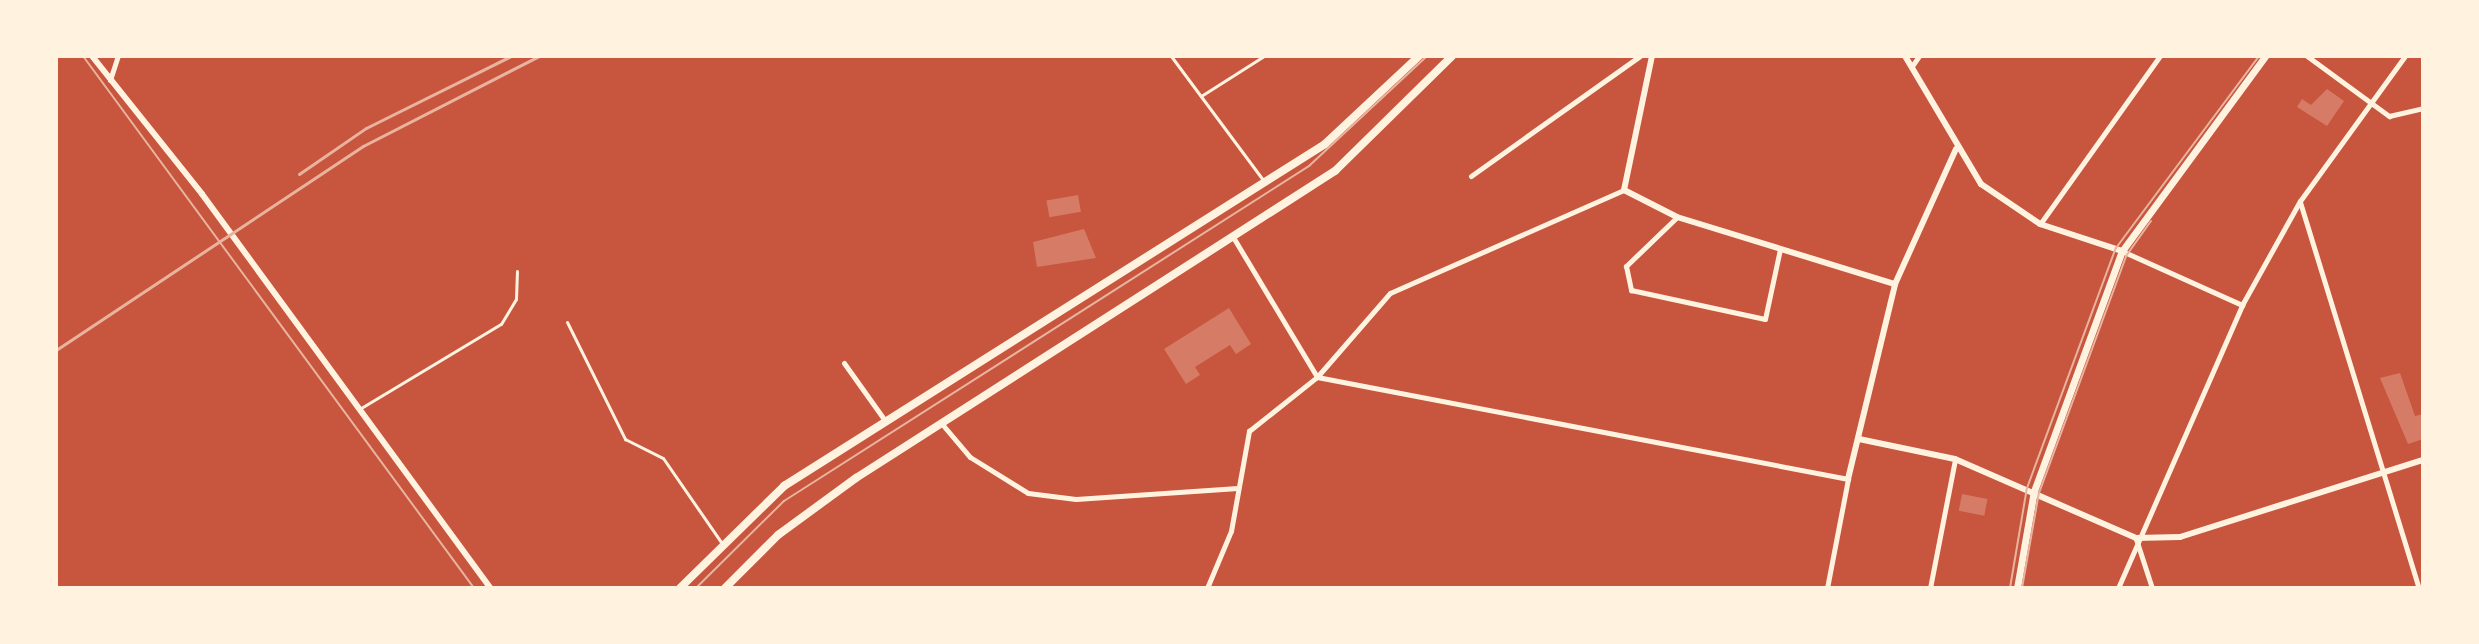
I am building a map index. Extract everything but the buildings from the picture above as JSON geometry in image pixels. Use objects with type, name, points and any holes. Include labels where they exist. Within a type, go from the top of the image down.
[{"type":"main road","points":[[680,588],[721,542],[784,486],[884,419],[1266,183],[1354,120],[1419,56]]},
{"type":"main road","points":[[725,588],[778,535],[942,424],[1335,171],[1452,56]]},
{"type":"main road","points":[[2017,588],[2034,491],[2122,251],[2265,56]]},
{"type":"street","points":[[92,56],[202,194],[490,588]]},
{"type":"street","points":[[110,81],[118,56]]},
{"type":"street","points":[[1471,176],[1640,56]]},
{"type":"street","points":[[1624,190],[1652,56]]},
{"type":"street","points":[[1905,56],[1956,149],[1981,184],[2040,224],[2122,251],[2242,305]]},
{"type":"street","points":[[1912,66],[1919,56]]},
{"type":"street","points":[[2040,224],[2160,56]]},
{"type":"street","points":[[2307,56],[2389,116],[2423,108]]},
{"type":"street","points":[[2118,588],[2136,538],[2242,305],[2300,201],[2366,101],[2405,56]]},
{"type":"street","points":[[1827,588],[1848,479],[1895,284],[1956,149]]},
{"type":"street","points":[[1624,190],[1677,217],[1895,284]]},
{"type":"street","points":[[1207,588],[1231,531],[1249,431],[1317,377],[1390,293],[1624,190]]},
{"type":"street","points":[[2300,201],[2419,588]]},
{"type":"street","points":[[1677,217],[1626,266],[1631,290],[1765,319],[1780,249]]},
{"type":"street","points":[[1232,235],[1317,377],[1848,479]]},
{"type":"street","points":[[844,363],[884,419]]},
{"type":"street","points":[[942,424],[970,457],[1028,493],[1076,499],[1238,488]]},
{"type":"street","points":[[1859,439],[1955,459],[2136,538],[2180,537],[2423,460]]},
{"type":"street","points":[[1930,588],[1955,459]]},
{"type":"street","points":[[2136,538],[2152,588]]},
{"type":"lane","points":[[1171,56],[1266,183]]},
{"type":"lane","points":[[1201,96],[1264,56]]},
{"type":"lane","points":[[357,410],[501,324],[516,299],[517,271]]},
{"type":"lane","points":[[567,322],[625,439],[663,458],[721,542]]},
{"type":"tram line","points":[[83,56],[474,588]]},
{"type":"tram line","points":[[696,588],[784,501],[1309,166],[1427,56]]},
{"type":"tram line","points":[[2010,588],[2027,488],[2116,248],[2259,56]]},
{"type":"tram line","points":[[2022,588],[2039,493],[2126,256],[2151,221]]},
{"type":"railway","points":[[299,174],[366,128],[511,56]]},
{"type":"railway","points":[[56,350],[363,146],[539,56]]}]
